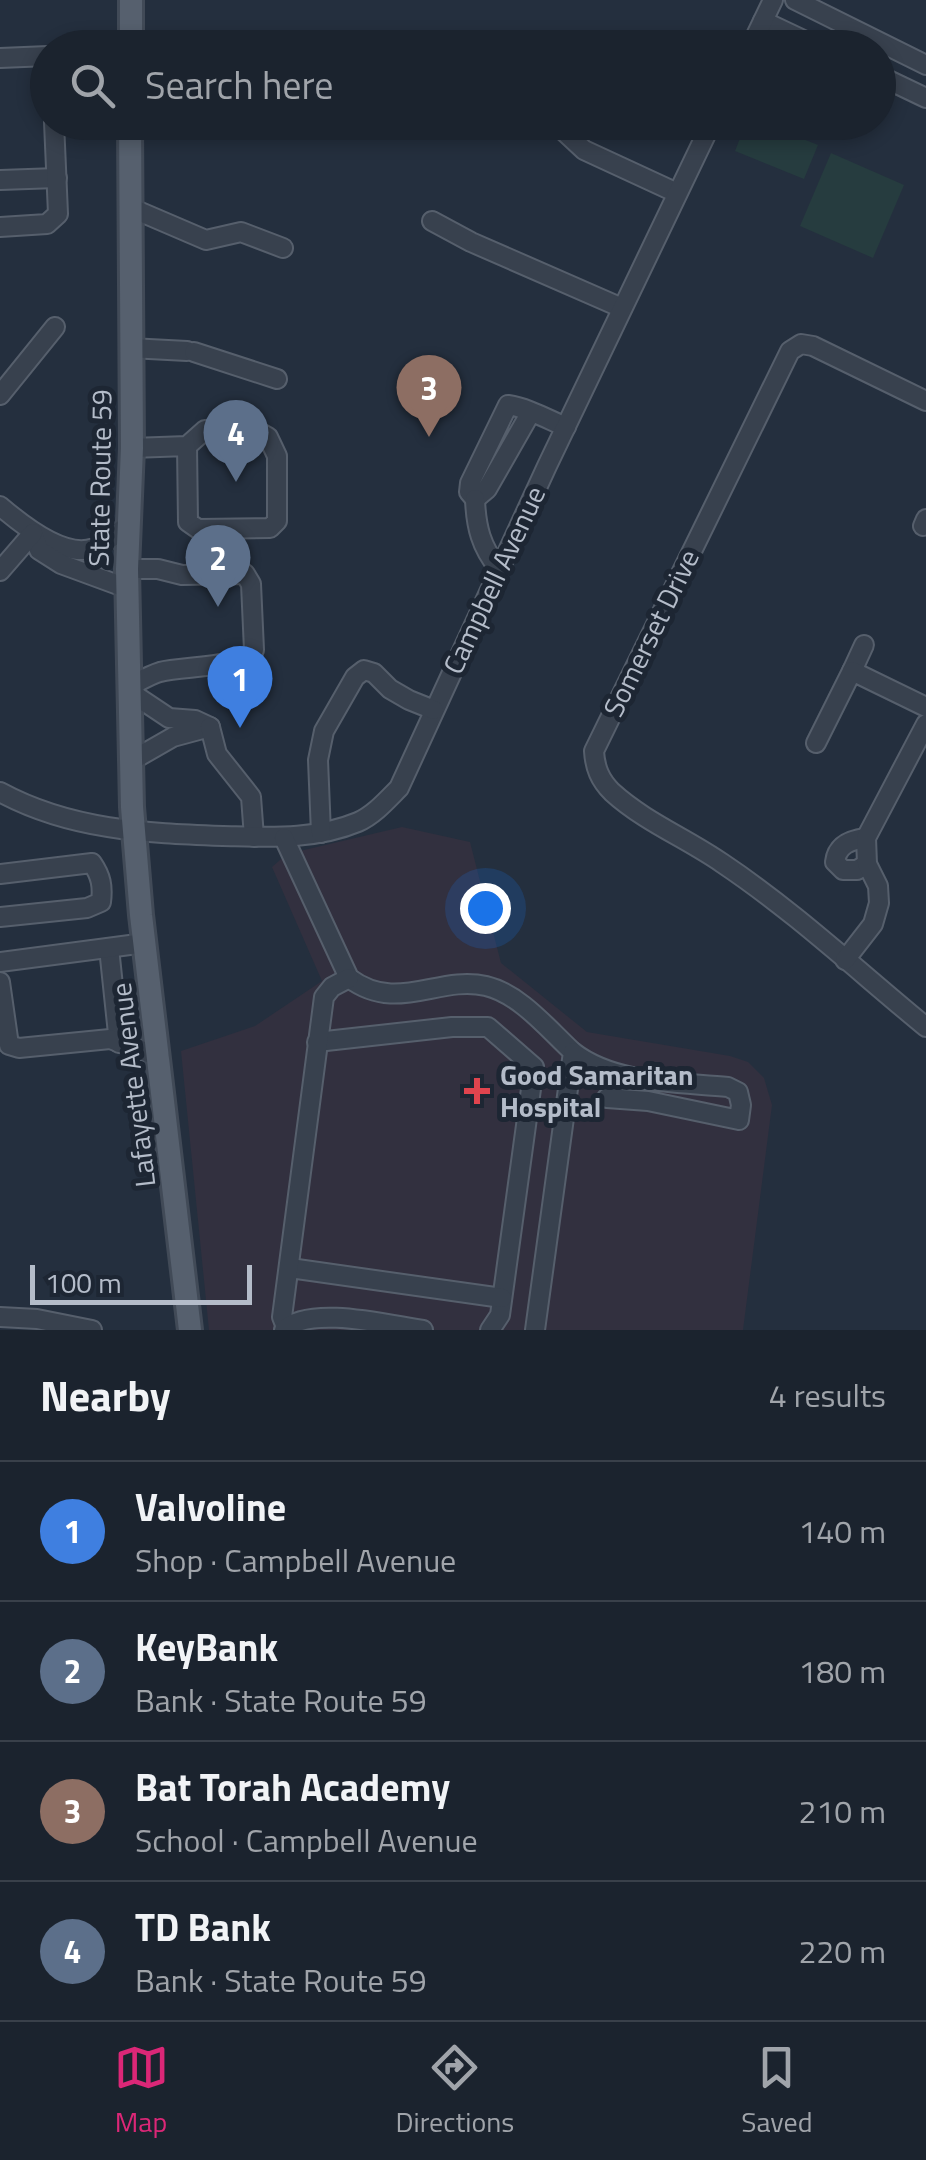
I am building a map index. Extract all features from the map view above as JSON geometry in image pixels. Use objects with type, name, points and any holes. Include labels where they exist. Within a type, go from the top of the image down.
[{"type":"main road","points":[[131,0],[131,30]]},
{"type":"main road","name":"State Route 59","points":[[130,140],[132,448],[128,579],[136,833]]},
{"type":"main road","name":"Lafayette Avenue","points":[[136,833],[190,1330]]},
{"type":"street","points":[[758,30],[773,0]]},
{"type":"street","points":[[795,0],[855,30]]},
{"type":"street","points":[[763,20],[783,30]]},
{"type":"street","points":[[896,50],[926,65]]},
{"type":"street","points":[[0,58],[30,57]]},
{"type":"street","points":[[896,84],[926,98]]},
{"type":"street","points":[[0,227],[52,222],[58,214],[55,140]]},
{"type":"street","points":[[573,140],[584,150],[677,193]]},
{"type":"street","name":"Campbell Avenue","points":[[1,795],[66,818],[136,833],[284,838],[321,833],[363,820],[399,788],[703,140]]},
{"type":"street","points":[[0,180],[57,178]]},
{"type":"street","points":[[129,206],[206,240],[241,232],[282,248]]},
{"type":"street","points":[[432,221],[622,308]]},
{"type":"street","points":[[0,395],[55,327]]},
{"type":"street","name":"Somerset Drive","points":[[926,400],[813,346],[801,344],[790,352],[594,751],[596,770],[610,790],[657,826],[720,861],[926,1028]]},
{"type":"street","points":[[130,348],[190,352],[277,379]]},
{"type":"street","points":[[499,569],[484,550],[470,483],[506,408],[512,404],[566,428]]},
{"type":"street","points":[[132,448],[187,446],[205,430],[252,428],[268,436],[277,456],[277,521],[270,528],[198,530],[188,522],[187,446]]},
{"type":"street","points":[[0,506],[32,533],[62,546],[86,550],[103,544],[128,525]]},
{"type":"street","points":[[0,571],[32,533]]},
{"type":"street","points":[[32,533],[39,550],[61,564],[128,579],[158,569],[182,575],[244,574],[252,584],[254,650],[248,658],[156,674],[130,689],[170,718],[195,720],[210,727]]},
{"type":"street","points":[[816,743],[864,646]]},
{"type":"street","points":[[321,833],[318,760],[324,731],[355,677],[364,670],[374,673],[390,688],[434,710]]},
{"type":"street","points":[[852,670],[926,707]]},
{"type":"street","points":[[845,960],[873,924],[879,903],[878,886],[867,864],[866,838],[926,724]]},
{"type":"street","points":[[131,762],[173,737],[210,727]]},
{"type":"street","points":[[210,727],[217,754],[251,797],[254,837]]},
{"type":"street","points":[[284,838],[349,978],[363,988],[380,995],[482,985],[500,990],[582,1059],[621,1074],[728,1088],[738,1092],[741,1105],[739,1120],[648,1101],[607,1098]]},
{"type":"street","points":[[866,838],[844,845],[836,854],[836,862],[844,870],[857,870],[867,864]]},
{"type":"street","points":[[0,874],[92,863],[100,874],[102,890],[101,902],[87,908],[0,917]]},
{"type":"street","points":[[0,962],[146,943]]},
{"type":"street","points":[[109,948],[119,1043]]},
{"type":"street","points":[[281,1326],[324,997],[332,986],[349,978]]},
{"type":"street","points":[[0,982],[9,1045],[19,1048],[110,1039],[160,1057]]},
{"type":"street","points":[[317,1042],[452,1027],[488,1027],[534,1068],[500,1315],[490,1330]]},
{"type":"street","points":[[536,1330],[573,1052]]},
{"type":"street","points":[[290,1268],[502,1298]]},
{"type":"street","points":[[186,1294],[204,1330]]},
{"type":"street","points":[[0,1317],[37,1319],[92,1330]]},
{"type":"street","points":[[281,1326],[300,1318],[336,1319],[423,1330]]},
{"type":"shaded area","name":"Good Samaritan Hospital","points":[[402,827],[470,842],[501,963],[587,1032],[730,1056],[748,1062],[764,1078],[772,1105],[743,1330],[209,1330],[181,1051],[255,1026],[322,981],[272,867],[287,854]]},
{"type":"green space","points":[[739,140],[806,140],[818,145],[804,179],[735,151]]},
{"type":"green space","points":[[831,153],[904,185],[873,258],[800,226]]},
{"type":"place","name":"Bat Torah Academy","points":[[429,437]]},
{"type":"place","name":"TD Bank","points":[[236,482]]},
{"type":"place","name":"KeyBank","points":[[218,607]]},
{"type":"place","name":"Valvoline","points":[[240,728]]},
{"type":"place","name":"Good Samaritan Hospital","points":[[477,1091]]}]
